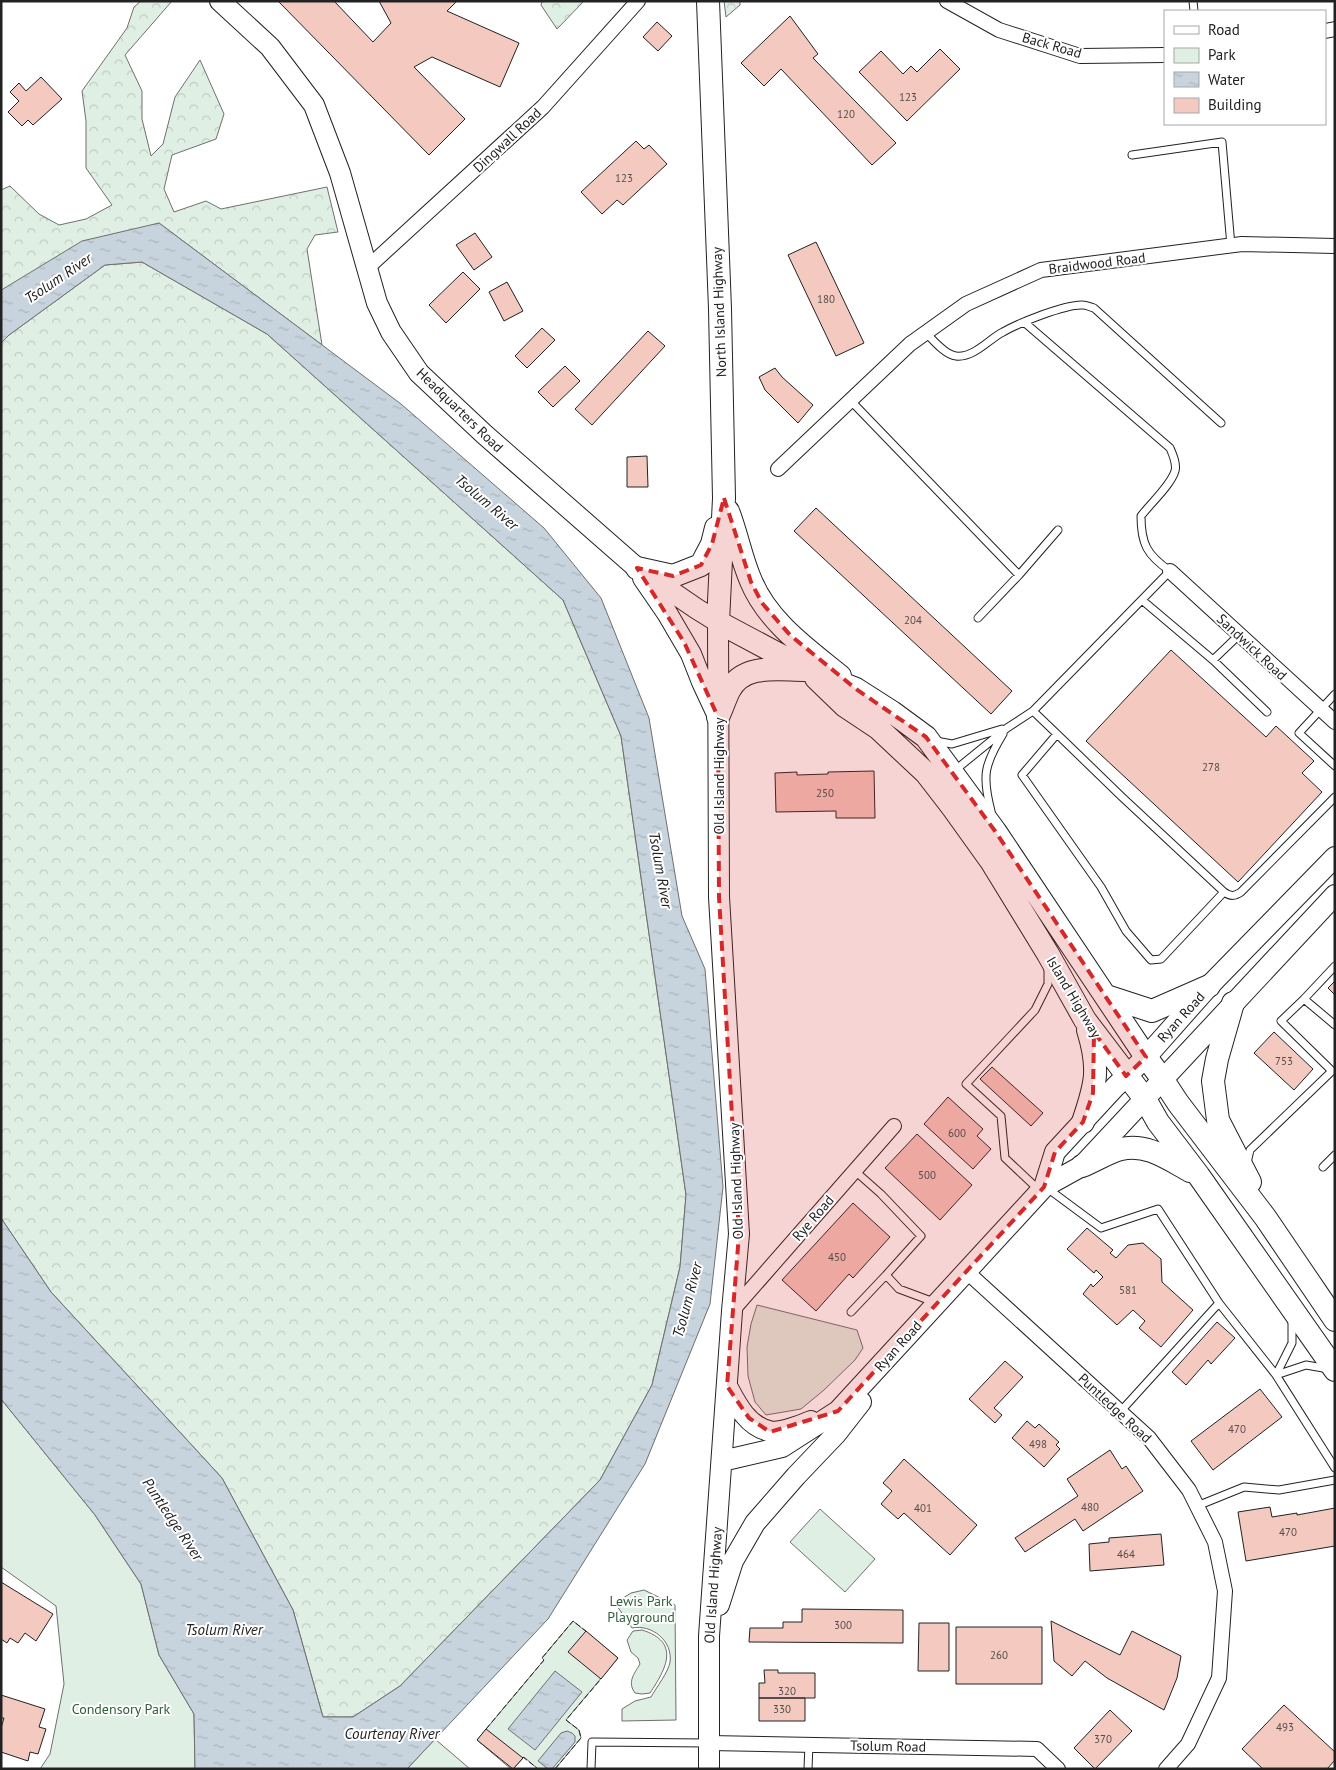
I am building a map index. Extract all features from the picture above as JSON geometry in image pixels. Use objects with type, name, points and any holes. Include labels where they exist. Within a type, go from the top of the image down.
[{"type":"main road","name":"North Island Highway","points":[[708,1],[720,309],[724,498],[718,622]]},
{"type":"main road","name":"Headquarters Road","points":[[222,2],[270,47],[314,105],[340,173],[377,304],[391,332],[419,373],[484,434],[636,568],[718,622]]},
{"type":"main road","points":[[636,568],[673,576],[701,565],[712,544],[724,498]]},
{"type":"main road","points":[[724,498],[751,582],[762,603],[790,635],[856,689]]},
{"type":"main road","points":[[636,568],[688,648],[718,717]]},
{"type":"main road","name":"Island Highway","points":[[718,622],[808,670],[856,689],[926,737],[995,831],[1178,1103],[1328,1302],[1335,1320]]},
{"type":"main road","name":"Old Island Highway","points":[[710,1769],[709,1636],[739,1234],[719,897],[718,622]]},
{"type":"main road","points":[[718,717],[730,689],[744,676],[759,669],[808,670]]},
{"type":"main road","name":"Island Highway","points":[[808,670],[845,706],[878,728],[926,773],[991,861],[1048,954],[1085,1020],[1145,1099],[1158,1122],[1335,1370]]},
{"type":"main road","name":"Ryan Road","points":[[1042,1189],[1055,1152],[1146,1057],[1209,986],[1335,857]]},
{"type":"main road","name":"Ryan Road","points":[[722,1461],[782,1447],[838,1411],[1042,1189],[1082,1166],[1335,895]]},
{"type":"main road","points":[[1106,996],[1152,1011],[1209,986]]},
{"type":"main road","points":[[1234,1003],[1217,1059],[1213,1081],[1218,1120],[1246,1171],[1265,1217]]},
{"type":"main road","points":[[1083,1122],[1093,1093],[1095,1074],[1094,1052],[1085,1020]]},
{"type":"main road","points":[[1082,1166],[1121,1149],[1142,1147],[1162,1155],[1198,1176]]},
{"type":"main road","points":[[709,1636],[733,1560],[755,1523],[836,1434],[936,1304]]},
{"type":"main road","points":[[727,1386],[738,1407],[753,1423],[770,1432],[797,1427],[838,1411]]},
{"type":"street","name":"Dingwall Road","points":[[366,269],[543,107],[638,1]]},
{"type":"street","name":"Back Road","points":[[947,1],[999,30],[1080,56],[1164,55]]},
{"type":"street","name":"Braidwood Road","points":[[778,469],[910,344],[966,304],[1042,270],[1242,244],[1335,246]]},
{"type":"street","name":"Sandwick Road","points":[[1170,571],[1335,722]]},
{"type":"street","name":"Rye Road","points":[[732,1311],[894,1126]]},
{"type":"street","name":"Puntledge Road","points":[[966,1271],[1149,1438],[1189,1490],[1215,1542],[1225,1591],[1219,1678],[1188,1744],[1166,1769]]},
{"type":"street","name":"Tsolum Road","points":[[709,1742],[1037,1749],[1058,1769]]},
{"type":"lane","points":[[1132,155],[1222,142],[1231,246]]},
{"type":"lane","points":[[926,333],[948,352],[956,356],[977,350],[1002,332],[1024,322],[1069,306],[1083,305],[1094,308],[1221,423]]},
{"type":"lane","points":[[926,773],[953,772],[1008,728],[1033,711],[1170,571],[1157,562],[1145,547],[1141,534],[1141,516],[1168,483],[1175,471],[1175,461],[1170,448],[1024,322]]},
{"type":"lane","points":[[850,400],[1019,575]]},
{"type":"lane","points":[[978,618],[1058,530]]},
{"type":"lane","points":[[1142,600],[1212,660],[1267,712]]},
{"type":"lane","points":[[1212,660],[1239,635]]},
{"type":"lane","points":[[1335,694],[1299,733],[1335,766]]},
{"type":"lane","points":[[1033,711],[1229,896],[1241,892],[1335,797]]},
{"type":"lane","points":[[926,737],[952,744],[1008,728]]},
{"type":"lane","points":[[995,831],[986,790],[986,766],[996,745],[1008,728]]},
{"type":"lane","points":[[1057,734],[1022,775],[1101,887],[1126,931],[1151,960],[1160,960],[1224,892]]},
{"type":"lane","points":[[1048,954],[1048,984],[1035,1010],[966,1084],[1001,1116],[1005,1158],[1042,1189],[1102,1228],[1158,1209],[1219,1303],[1276,1375],[1335,1468]]},
{"type":"lane","points":[[1246,1171],[1250,1150],[1334,1070],[1281,1021],[1335,966]]},
{"type":"lane","points":[[1304,999],[1335,1025]]},
{"type":"lane","points":[[1323,1167],[1335,1155]]},
{"type":"lane","points":[[851,1312],[886,1276],[920,1236],[881,1194],[855,1171]]},
{"type":"lane","points":[[886,1276],[899,1289],[936,1304]]},
{"type":"lane","points":[[1120,1412],[1219,1303]]},
{"type":"lane","points":[[1276,1375],[1292,1343],[1292,1311]]},
{"type":"lane","points":[[1276,1375],[1306,1365],[1335,1370]]},
{"type":"lane","points":[[1197,1506],[1244,1487],[1279,1490],[1335,1480]]},
{"type":"lane","points":[[591,1769],[592,1742],[709,1742]]},
{"type":"lane","points":[[808,1769],[809,1744]]},
{"type":"highlighted area","points":[[724,498],[751,582],[762,603],[790,635],[856,689],[926,737],[995,831],[1146,1057],[1126,1076],[1094,1032],[1093,1093],[1083,1122],[1055,1152],[1044,1187],[838,1411],[770,1432],[749,1418],[727,1386],[739,1234],[719,897],[718,717],[684,642],[637,568],[673,576],[701,565],[712,544]]},
{"type":"green space","points":[[141,1],[172,1],[125,55],[142,91],[142,119],[151,156],[163,144],[175,97],[200,60],[224,114],[216,139],[172,155],[164,189],[174,212],[206,201],[221,209],[327,187],[338,232],[315,235],[307,249],[322,345],[159,223],[1,291],[1,190],[10,186],[39,214],[59,225],[86,219],[112,205],[86,168],[86,121],[82,91],[127,28],[134,7]]},
{"type":"green space","points":[[542,1],[584,1],[557,29],[541,5]]},
{"type":"green space","points":[[724,1],[740,1],[740,5],[726,17]]},
{"type":"green space","points":[[142,262],[267,334],[563,600],[621,736],[686,1195],[680,1267],[652,1385],[600,1480],[400,1686],[353,1717],[323,1717],[293,1610],[222,1478],[51,1292],[1,1218],[1,343],[9,335],[105,265]]},
{"type":"green space","points":[[757,1305],[857,1330],[863,1348],[855,1360],[801,1409],[766,1415],[755,1402],[748,1376],[747,1347]]},
{"type":"green space","name":"Condensory Park","points":[[1,1399],[95,1515],[141,1584],[159,1655],[194,1714],[195,1769],[40,1769],[50,1754],[64,1684],[56,1606],[1,1567]]},
{"type":"green space","points":[[820,1509],[875,1559],[845,1592],[790,1542]]},
{"type":"green space","name":"Lewis Park Playground","points":[[644,1590],[675,1605],[676,1720],[622,1721],[622,1709],[635,1701],[651,1697],[665,1675],[670,1662],[670,1654],[665,1641],[654,1631],[639,1627],[632,1628],[615,1603],[631,1593]]},
{"type":"green space","points":[[573,1621],[618,1658],[566,1720],[579,1730],[581,1738],[555,1769],[538,1769],[524,1757],[511,1769],[477,1740],[544,1660],[542,1658]]},
{"type":"green space","points":[[642,1630],[654,1635],[662,1642],[666,1649],[667,1657],[661,1675],[650,1693],[642,1694],[635,1693],[631,1682],[640,1664],[638,1658],[631,1652],[627,1640],[633,1631]]},
{"type":"green space","points":[[435,1739],[470,1769],[407,1769]]},
{"type":"water","points":[[159,223],[401,404],[544,528],[601,598],[649,718],[682,916],[705,969],[723,1187],[710,1304],[645,1464],[548,1619],[407,1769],[195,1769],[194,1714],[159,1655],[141,1584],[95,1515],[1,1399],[1,1218],[51,1292],[222,1478],[293,1610],[323,1717],[353,1717],[400,1686],[600,1480],[652,1385],[680,1267],[686,1195],[621,736],[563,600],[267,334],[142,262],[105,265],[9,335],[1,343],[1,291],[3,289],[82,241]]},
{"type":"water","points":[[555,1671],[582,1692],[535,1750],[508,1729]]},
{"type":"water","points":[[567,1731],[575,1736],[575,1742],[552,1769],[548,1769],[538,1761],[561,1733]]},
{"type":"building","points":[[278,1],[334,1],[373,42],[391,23],[379,1],[457,1],[447,11],[519,43],[500,87],[432,57],[414,67],[465,119],[429,155]]},
{"type":"building","points":[[790,16],[818,54],[813,58],[896,143],[872,165],[781,69],[764,86],[741,63]]},
{"type":"building","points":[[657,22],[672,36],[658,51],[643,37]]},
{"type":"building","points":[[940,49],[960,69],[907,121],[859,72],[881,51],[903,74],[911,66],[917,72]]},
{"type":"building","points":[[41,77],[62,99],[33,125],[28,120],[22,126],[8,112],[19,101],[10,92],[19,83],[26,91]]},
{"type":"building","points":[[636,141],[644,149],[649,145],[667,164],[623,205],[617,200],[602,214],[581,192]]},
{"type":"building","points":[[475,233],[492,257],[474,270],[456,245]]},
{"type":"building","points":[[816,242],[864,343],[836,356],[788,255]]},
{"type":"building","points":[[463,272],[480,289],[446,323],[429,305]]},
{"type":"building","points":[[507,282],[523,311],[504,321],[489,292]]},
{"type":"building","points":[[542,328],[555,340],[527,368],[515,356]]},
{"type":"building","points":[[648,331],[665,346],[592,425],[575,409]]},
{"type":"building","points":[[565,366],[580,381],[553,407],[538,392]]},
{"type":"building","points":[[775,368],[782,377],[813,405],[798,423],[765,390],[759,377]]},
{"type":"building","points":[[647,456],[648,487],[627,487],[627,457]]},
{"type":"building","points":[[816,508],[1012,691],[991,714],[794,531]]},
{"type":"building","points":[[1171,650],[1266,737],[1276,726],[1314,761],[1302,773],[1322,792],[1238,882],[1086,741]]},
{"type":"building","points":[[874,771],[875,818],[836,818],[836,811],[776,812],[775,773],[797,772],[797,775]]},
{"type":"building","points":[[1335,981],[1335,995],[1328,988]]},
{"type":"building","points":[[1274,1032],[1313,1069],[1294,1090],[1254,1053]]},
{"type":"building","points":[[992,1067],[1043,1113],[1031,1126],[980,1079]]},
{"type":"building","points":[[948,1097],[983,1129],[977,1136],[991,1149],[973,1169],[924,1124]]},
{"type":"building","points":[[917,1134],[972,1185],[940,1220],[885,1168]]},
{"type":"building","points":[[853,1203],[890,1237],[853,1278],[849,1274],[816,1311],[782,1280]]},
{"type":"building","points":[[1087,1228],[1113,1250],[1110,1253],[1116,1258],[1128,1245],[1143,1243],[1161,1259],[1162,1282],[1193,1310],[1161,1347],[1139,1328],[1145,1321],[1133,1310],[1117,1325],[1083,1294],[1091,1284],[1093,1287],[1103,1277],[1096,1270],[1094,1273],[1067,1249]]},
{"type":"building","points":[[1217,1322],[1235,1338],[1211,1364],[1208,1360],[1186,1385],[1172,1372]]},
{"type":"building","points":[[1005,1361],[1023,1377],[994,1408],[1002,1415],[995,1423],[969,1399]]},
{"type":"building","points":[[1260,1389],[1282,1417],[1213,1470],[1191,1441]]},
{"type":"building","points":[[1027,1421],[1035,1428],[1039,1424],[1059,1442],[1056,1445],[1060,1449],[1044,1467],[1012,1438]]},
{"type":"building","points":[[1110,1450],[1122,1469],[1126,1466],[1143,1491],[1083,1531],[1075,1519],[1025,1552],[1015,1538],[1078,1496],[1067,1479]]},
{"type":"building","points":[[904,1459],[977,1525],[950,1555],[904,1513],[898,1519],[881,1504],[892,1491],[883,1483]]},
{"type":"building","points":[[1270,1507],[1272,1517],[1297,1513],[1297,1515],[1335,1508],[1335,1546],[1246,1561],[1238,1512]]},
{"type":"building","points":[[1161,1534],[1164,1565],[1090,1571],[1089,1544],[1109,1542],[1109,1538]]},
{"type":"building","points":[[1,1582],[53,1614],[36,1641],[25,1633],[18,1643],[10,1638],[7,1643],[1,1639]]},
{"type":"building","points":[[802,1609],[903,1610],[903,1643],[749,1642],[750,1628],[783,1628],[783,1622],[802,1622]]},
{"type":"building","points":[[1051,1621],[1120,1655],[1132,1631],[1181,1656],[1177,1678],[1164,1710],[1107,1678],[1085,1661],[1072,1676],[1054,1661]]},
{"type":"building","points":[[919,1623],[949,1623],[949,1671],[918,1671]]},
{"type":"building","points":[[956,1627],[1042,1627],[1042,1684],[956,1684]]},
{"type":"building","points":[[586,1631],[618,1658],[601,1679],[568,1652]]},
{"type":"building","points":[[764,1670],[778,1670],[778,1673],[815,1673],[815,1698],[759,1698],[759,1683],[765,1683]]},
{"type":"building","points":[[1,1695],[45,1709],[39,1727],[46,1729],[38,1754],[30,1752],[28,1761],[1,1752],[1,1728],[4,1718],[1,1718]]},
{"type":"building","points":[[759,1698],[805,1698],[805,1721],[759,1721]]},
{"type":"building","points":[[1284,1705],[1335,1752],[1335,1760],[1327,1769],[1263,1769],[1242,1749]]},
{"type":"building","points":[[1110,1710],[1132,1731],[1095,1769],[1074,1748]]},
{"type":"building","points":[[486,1729],[523,1758],[513,1769],[477,1740]]},
{"type":"fence","points":[[486,1729],[544,1660],[542,1658],[573,1621],[586,1631]]},
{"type":"fence","points":[[555,1769],[581,1738],[579,1730],[566,1720],[601,1679]]},
{"type":"fence","points":[[523,1758],[538,1769]]},
{"type":"water label","name":"Tsolum River","points":[[58,278]]},
{"type":"water label","name":"Tsolum River","points":[[487,502]]},
{"type":"water label","name":"Tsolum River","points":[[661,870]]},
{"type":"water label","name":"Tsolum River","points":[[687,1300]]},
{"type":"water label","name":"Puntledge River","points":[[173,1519]]},
{"type":"water label","name":"Tsolum River","points":[[224,1629]]},
{"type":"water label","name":"Courtenay River","points":[[392,1733]]}]
